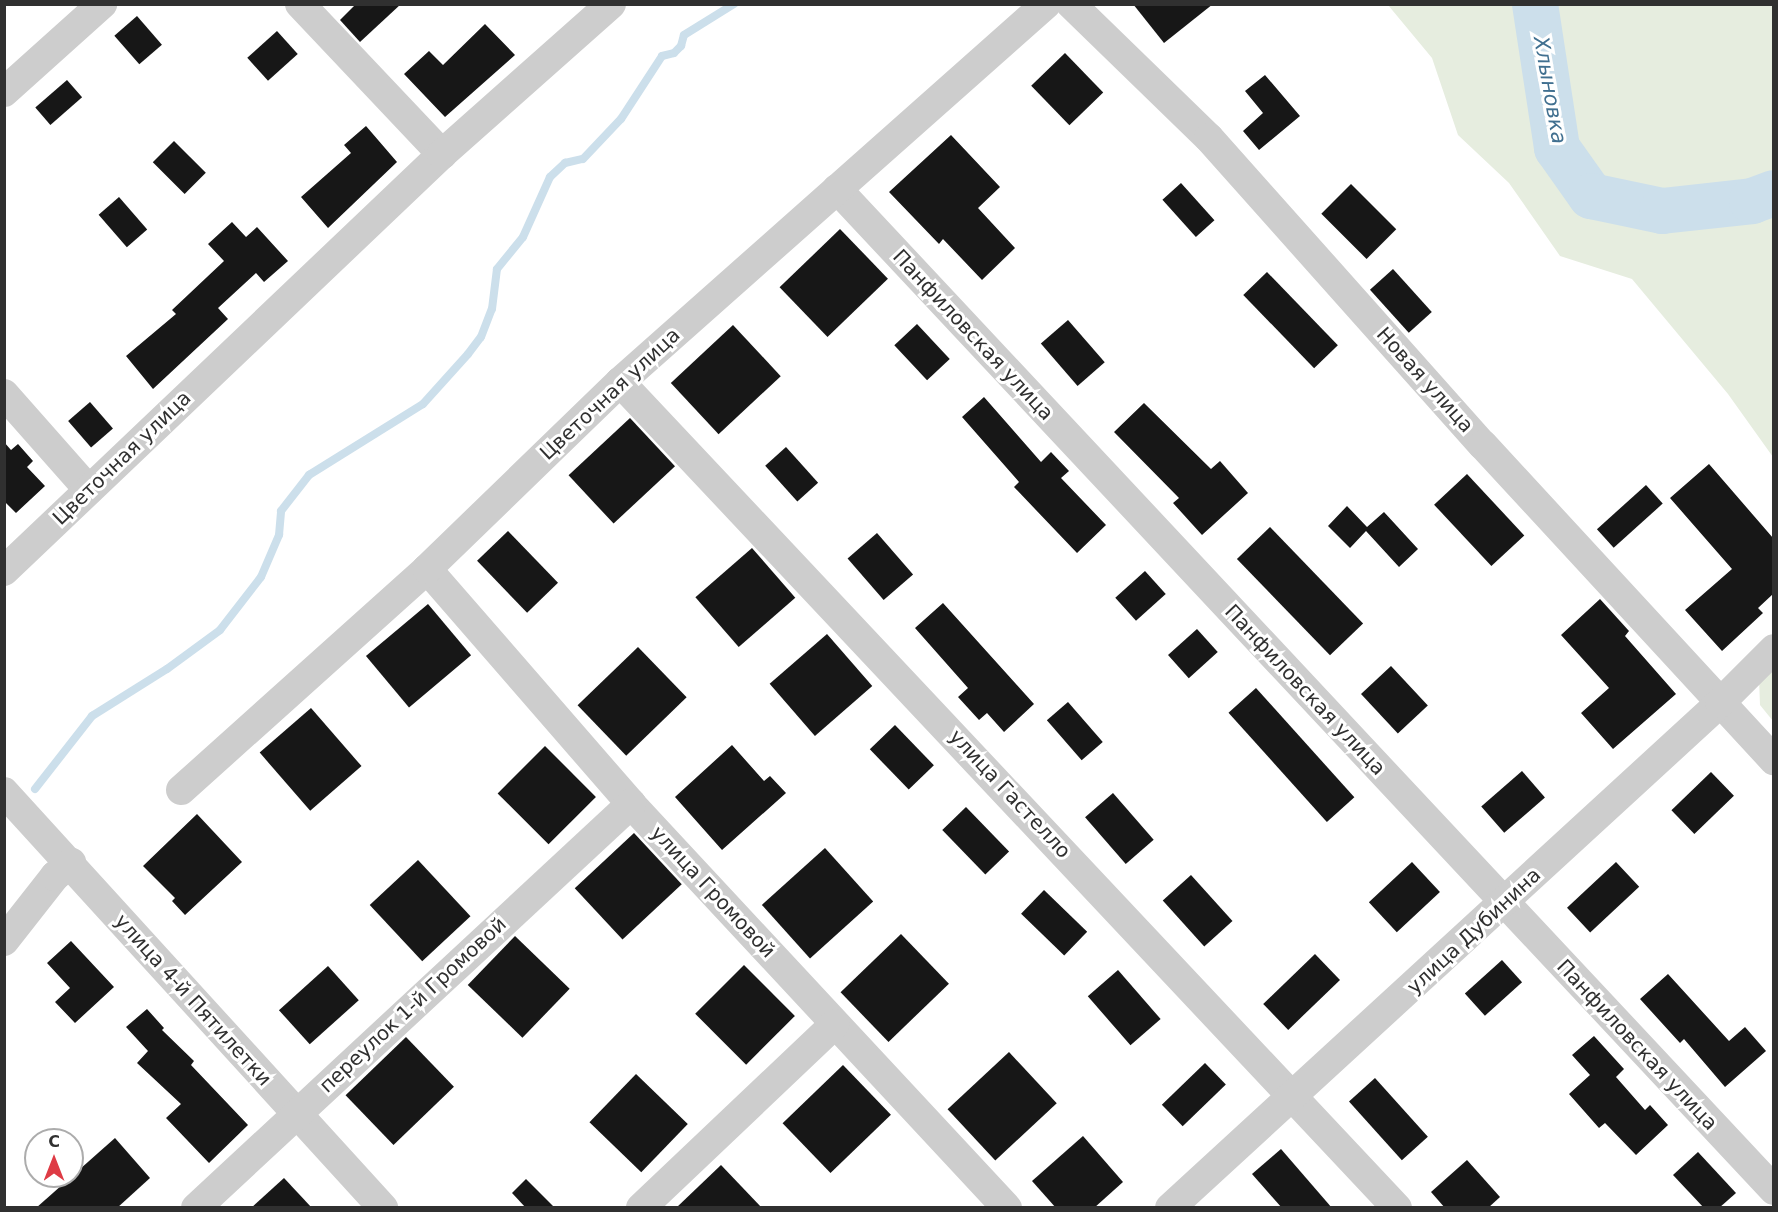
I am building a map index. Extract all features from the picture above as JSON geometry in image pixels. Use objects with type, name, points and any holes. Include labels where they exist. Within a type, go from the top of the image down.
[{"type":"street","points":[[4,92],[102,4]]},
{"type":"street","points":[[300,4],[442,154]]},
{"type":"street","name":"Цветочная улица","points":[[4,571],[442,154],[611,4]]},
{"type":"street","name":"Цветочная улица","points":[[181,790],[427,569],[620,382],[1046,4]]},
{"type":"street","name":"Новая улица","points":[[1071,4],[1209,138],[1773,760]]},
{"type":"street","name":"Панфиловская улица","points":[[837,189],[1773,1190]]},
{"type":"street","name":"улица Гастелло","points":[[620,382],[1295,1095],[1397,1208]]},
{"type":"street","points":[[4,394],[89,490]]},
{"type":"street","name":"улица Громовой","points":[[427,569],[632,804],[1007,1208]]},
{"type":"street","name":"улица Дубинина","points":[[1170,1208],[1720,703],[1773,649]]},
{"type":"street","name":"улица 4-й Пятилетки","points":[[4,792],[71,863],[294,1114],[383,1208]]},
{"type":"street","name":"переулок 1-й Громовой","points":[[196,1208],[294,1114],[632,804]]},
{"type":"street","points":[[4,941],[55,876],[71,863]]},
{"type":"street","points":[[641,1208],[835,1024]]},
{"type":"shaded area","points":[[1388,5],[1773,5],[1773,457],[1728,394],[1632,279],[1560,256],[1509,183],[1458,135],[1432,58]]},
{"type":"shaded area","points":[[1773,665],[1773,721],[1760,705],[1759,678]]},
{"type":"building","points":[[356,4],[401,4],[360,42],[340,20]]},
{"type":"building","points":[[1133,4],[1213,4],[1164,43]]},
{"type":"building","points":[[137,16],[162,45],[139,64],[114,36]]},
{"type":"building","points":[[485,24],[515,55],[445,117],[404,74],[429,51],[443,65]]},
{"type":"building","points":[[277,31],[298,54],[268,81],[247,58]]},
{"type":"building","points":[[1065,53],[1103,93],[1069,125],[1031,86]]},
{"type":"building","points":[[1265,75],[1300,116],[1259,150],[1243,131],[1263,113],[1245,91]]},
{"type":"building","points":[[67,80],[82,97],[50,125],[35,108]]},
{"type":"building","points":[[366,126],[397,162],[328,228],[301,197],[351,153],[344,145]]},
{"type":"building","points":[[951,135],[1000,187],[978,208],[1015,248],[982,280],[943,239],[939,244],[889,192]]},
{"type":"building","points":[[174,141],[206,173],[185,194],[153,162]]},
{"type":"building","points":[[1181,183],[1214,220],[1196,237],[1162,200]]},
{"type":"building","points":[[1351,184],[1396,229],[1367,259],[1321,214]]},
{"type":"building","points":[[119,197],[147,229],[127,247],[99,215]]},
{"type":"building","points":[[232,222],[246,237],[257,227],[288,261],[264,282],[256,273],[218,308],[228,319],[153,389],[126,356],[176,314],[172,310],[224,261],[208,244]]},
{"type":"building","points":[[840,229],[888,279],[828,337],[780,287]]},
{"type":"building","points":[[1393,269],[1432,312],[1409,333],[1370,290]]},
{"type":"building","points":[[1267,272],[1338,345],[1314,368],[1243,295]]},
{"type":"building","points":[[1068,320],[1105,362],[1078,386],[1041,344]]},
{"type":"building","points":[[917,324],[950,359],[927,380],[894,345]]},
{"type":"building","points":[[733,325],[781,376],[719,434],[671,383]]},
{"type":"building","points":[[984,397],[1041,462],[1051,452],[1069,471],[1061,478],[1106,525],[1077,553],[1014,487],[1019,482],[962,417]]},
{"type":"building","points":[[90,402],[113,428],[91,447],[68,421]]},
{"type":"building","points":[[1144,403],[1211,469],[1220,461],[1248,493],[1202,535],[1173,503],[1179,498],[1114,432]]},
{"type":"building","points":[[630,418],[675,466],[614,524],[569,475]]},
{"type":"building","points":[[4,442],[11,450],[18,444],[33,461],[27,467],[45,486],[16,513],[4,501]]},
{"type":"building","points":[[786,447],[818,483],[797,501],[765,466]]},
{"type":"building","points":[[1709,464],[1773,538],[1773,594],[1758,608],[1763,613],[1722,651],[1685,610],[1732,569],[1670,498]]},
{"type":"building","points":[[1467,474],[1524,535],[1491,566],[1434,505]]},
{"type":"building","points":[[1646,485],[1663,504],[1614,548],[1597,529]]},
{"type":"building","points":[[1347,506],[1367,527],[1384,512],[1418,549],[1399,567],[1366,531],[1350,548],[1328,526]]},
{"type":"building","points":[[1270,527],[1363,623],[1330,655],[1237,559]]},
{"type":"building","points":[[508,531],[558,583],[527,613],[477,561]]},
{"type":"building","points":[[877,533],[913,575],[884,600],[848,559]]},
{"type":"building","points":[[752,548],[795,598],[739,647],[695,597]]},
{"type":"building","points":[[1145,571],[1166,594],[1136,621],[1115,598]]},
{"type":"building","points":[[1600,599],[1629,631],[1625,636],[1676,694],[1613,749],[1581,713],[1609,688],[1561,635]]},
{"type":"building","points":[[943,603],[1034,704],[1004,732],[987,713],[979,720],[958,697],[968,688],[915,628]]},
{"type":"building","points":[[428,604],[471,655],[409,707],[366,656]]},
{"type":"building","points":[[1197,629],[1218,652],[1189,678],[1168,655]]},
{"type":"building","points":[[827,634],[872,686],[815,736],[770,684]]},
{"type":"building","points":[[638,647],[687,697],[626,756],[578,705]]},
{"type":"building","points":[[1391,666],[1428,705],[1398,733],[1361,694]]},
{"type":"building","points":[[1256,688],[1354,797],[1327,822],[1229,713]]},
{"type":"building","points":[[1068,702],[1103,742],[1082,760],[1047,720]]},
{"type":"building","points":[[311,708],[362,766],[310,811],[260,753]]},
{"type":"building","points":[[895,725],[934,765],[909,790],[870,749]]},
{"type":"building","points":[[732,745],[764,781],[770,776],[786,793],[722,850],[675,797]]},
{"type":"building","points":[[545,746],[596,797],[549,844],[498,793]]},
{"type":"building","points":[[1522,771],[1545,797],[1504,833],[1481,806]]},
{"type":"building","points":[[1711,772],[1734,796],[1694,834],[1671,810]]},
{"type":"building","points":[[1113,793],[1154,840],[1126,864],[1085,817]]},
{"type":"building","points":[[966,807],[1009,852],[985,875],[942,830]]},
{"type":"building","points":[[197,814],[242,862],[185,915],[172,901],[175,898],[143,866]]},
{"type":"building","points":[[634,833],[682,884],[623,939],[575,888]]},
{"type":"building","points":[[825,848],[873,902],[810,958],[762,905]]},
{"type":"building","points":[[418,860],[471,916],[422,961],[370,905]]},
{"type":"building","points":[[1412,862],[1440,892],[1397,932],[1369,902]]},
{"type":"building","points":[[1616,862],[1639,887],[1590,933],[1567,908]]},
{"type":"building","points":[[1191,875],[1232,921],[1204,947],[1163,900]]},
{"type":"building","points":[[1044,890],[1087,932],[1064,955],[1021,914]]},
{"type":"building","points":[[901,934],[949,984],[889,1042],[841,992]]},
{"type":"building","points":[[515,936],[570,989],[522,1038],[468,985]]},
{"type":"building","points":[[71,941],[114,987],[75,1023],[55,1002],[70,988],[47,963]]},
{"type":"building","points":[[1315,954],[1340,980],[1288,1030],[1263,1004]]},
{"type":"building","points":[[1502,960],[1522,982],[1485,1016],[1465,993]]},
{"type":"building","points":[[744,965],[795,1016],[746,1065],[695,1014]]},
{"type":"building","points":[[328,966],[359,1000],[310,1044],[279,1010]]},
{"type":"building","points":[[1118,970],[1161,1019],[1130,1045],[1088,996]]},
{"type":"building","points":[[1668,974],[1729,1041],[1745,1027],[1766,1051],[1725,1087],[1684,1039],[1680,1043],[1640,999]]},
{"type":"building","points":[[147,1009],[164,1028],[162,1030],[194,1061],[191,1065],[248,1125],[209,1163],[166,1118],[181,1104],[137,1063],[148,1051],[126,1027]]},
{"type":"building","points":[[1594,1036],[1624,1069],[1616,1077],[1645,1110],[1650,1105],[1668,1125],[1636,1155],[1605,1123],[1599,1128],[1569,1094],[1590,1075],[1572,1055]]},
{"type":"building","points":[[406,1037],[454,1087],[394,1145],[346,1095]]},
{"type":"building","points":[[1009,1052],[1057,1103],[995,1160],[948,1109]]},
{"type":"building","points":[[1205,1063],[1226,1085],[1183,1126],[1162,1105]]},
{"type":"building","points":[[843,1065],[891,1115],[831,1173],[783,1123]]},
{"type":"building","points":[[636,1074],[688,1124],[641,1172],[589,1122]]},
{"type":"building","points":[[1375,1078],[1428,1137],[1402,1160],[1349,1101]]},
{"type":"building","points":[[1083,1136],[1123,1182],[1094,1208],[1056,1208],[1032,1181]]},
{"type":"building","points":[[115,1138],[150,1178],[117,1208],[36,1208],[59,1188],[84,1188],[84,1165]]},
{"type":"building","points":[[1281,1149],[1332,1208],[1282,1208],[1252,1174]]},
{"type":"building","points":[[1698,1152],[1736,1193],[1719,1208],[1704,1208],[1673,1175]]},
{"type":"building","points":[[1467,1160],[1500,1197],[1488,1208],[1445,1208],[1431,1192]]},
{"type":"building","points":[[721,1165],[762,1208],[676,1208]]},
{"type":"building","points":[[284,1178],[312,1208],[251,1208]]},
{"type":"building","points":[[526,1179],[555,1208],[526,1208],[512,1193]]},
{"type":"waterway","points":[[35,789],[92,716],[167,669],[220,630],[261,577],[279,535],[281,511],[309,475],[423,404],[468,354],[481,337],[492,309],[497,269],[523,237],[550,177],[565,163],[583,159],[621,119],[662,56],[674,53],[681,46],[684,35],[734,4]]},
{"type":"waterway","name":"Хлыновка","points":[[1535,4],[1557,148],[1591,196],[1662,211],[1752,201],[1774,193]]}]
